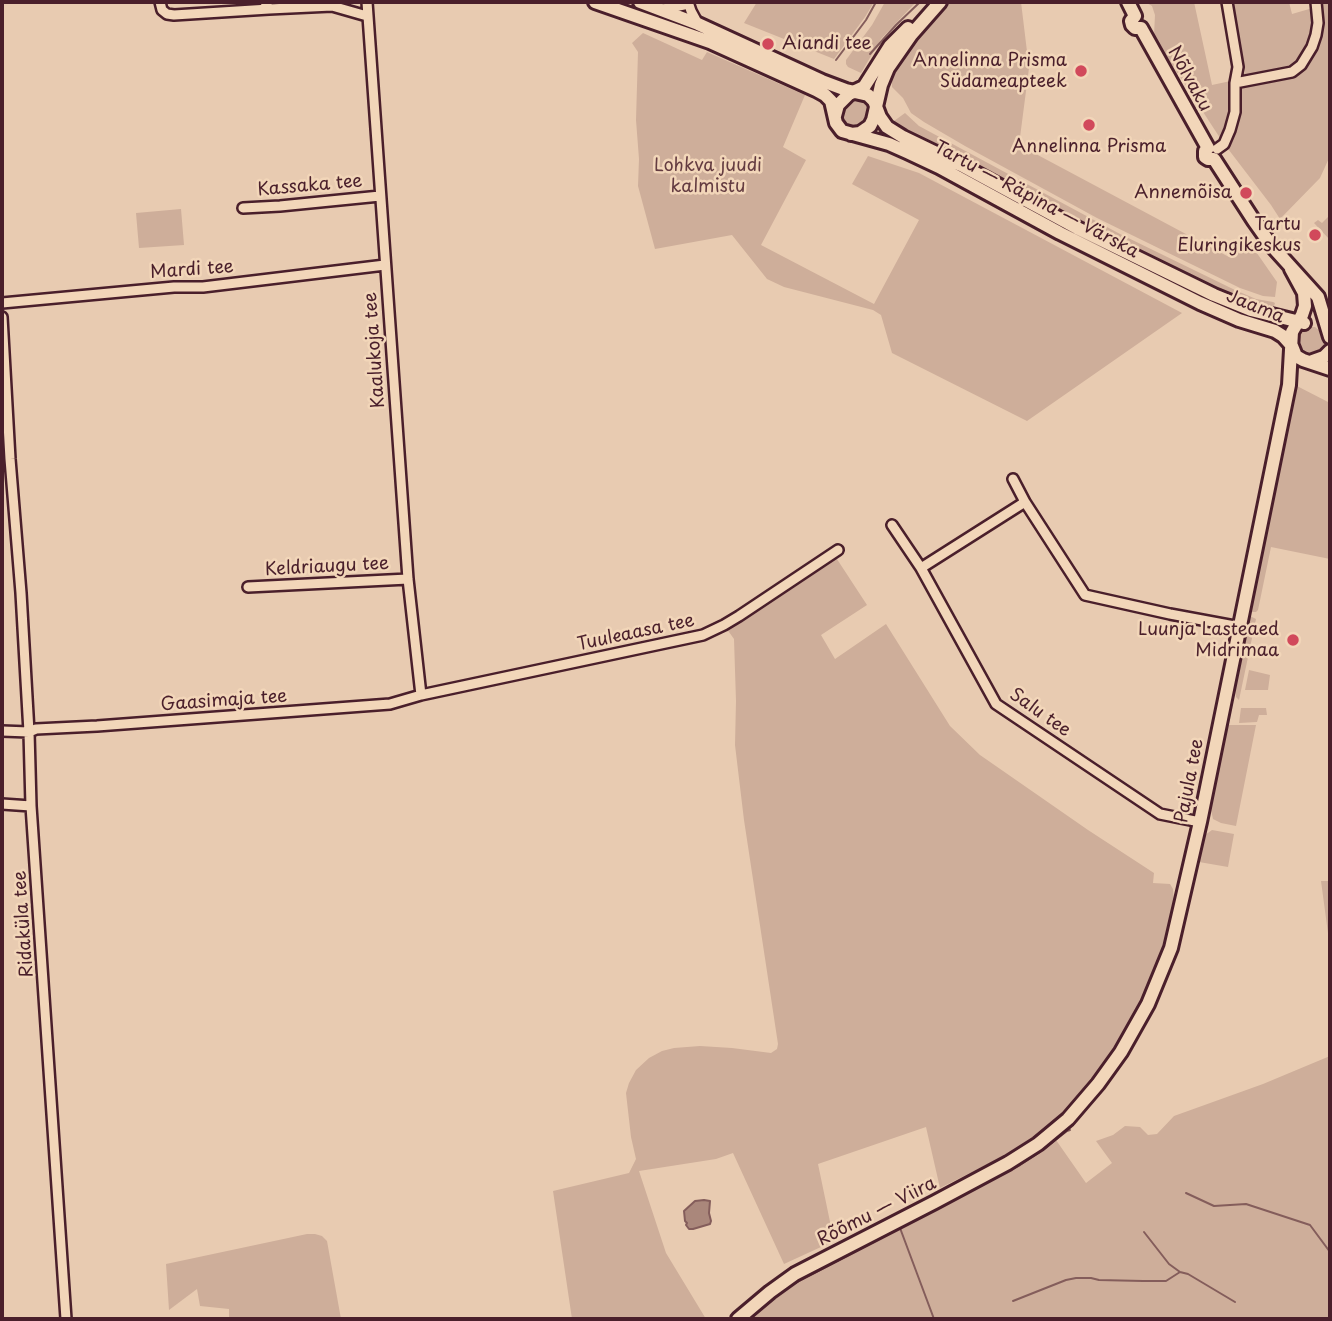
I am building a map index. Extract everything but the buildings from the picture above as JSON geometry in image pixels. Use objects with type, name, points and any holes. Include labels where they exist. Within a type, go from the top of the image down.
[{"type":"main road","points":[[594,2],[710,42],[825,94],[831,101],[839,129],[850,134],[860,133],[870,126],[888,68],[911,35],[940,2]]},
{"type":"main road","points":[[640,2],[698,24],[822,81],[868,95],[875,106]]},
{"type":"main road","points":[[835,117],[838,105],[849,94],[864,87],[890,46],[932,2]]},
{"type":"main road","name":"Nõlvaku","points":[[1128,2],[1254,221],[1291,269],[1318,297],[1330,337]]},
{"type":"main road","name":"Tartu — Räpina — Värska","points":[[875,106],[887,127],[903,137],[1077,228],[1214,295]]},
{"type":"main road","name":"Tartu — Räpina — Värska","points":[[850,134],[889,144],[928,162],[1060,233],[1203,304]]},
{"type":"main road","name":"Nõlvaku","points":[[1291,269],[1306,300],[1299,324],[1292,332],[1292,346]]},
{"type":"main road","name":"Jaama","points":[[1214,295],[1251,310],[1299,324],[1320,326],[1330,337]]},
{"type":"main road","name":"Jaama","points":[[1203,304],[1239,320],[1275,331],[1292,346],[1296,356],[1311,362]]},
{"type":"main road","points":[[1289,385],[1292,346]]},
{"type":"main road","points":[[1289,385],[1297,370],[1324,357],[1330,351]]},
{"type":"main road","points":[[1311,362],[1330,369]]},
{"type":"main road","name":"Pajula tee","points":[[1038,1144],[1068,1119],[1121,1052],[1148,1004],[1171,948],[1200,822],[1289,385]]},
{"type":"main road","name":"Rõõmu — Viira","points":[[738,1319],[795,1275],[1008,1163],[1038,1144]]},
{"type":"street","points":[[160,2],[162,10],[174,15],[267,5],[332,6],[367,16]]},
{"type":"street","name":"Kaalukoja tee","points":[[367,2],[408,579],[421,695]]},
{"type":"street","points":[[660,9],[674,8],[688,2],[698,24]]},
{"type":"street","points":[[1213,152],[1224,144],[1235,113],[1238,67],[1227,2]]},
{"type":"street","points":[[1235,83],[1292,72],[1301,65],[1316,36],[1316,2]]},
{"type":"street","name":"Kassaka tee","points":[[243,208],[380,196]]},
{"type":"street","name":"Mardi tee","points":[[2,303],[203,286],[385,265]]},
{"type":"street","name":"Ridaküla tee","points":[[2,317],[10,459],[22,593],[31,806],[66,1319]]},
{"type":"street","points":[[1013,479],[1085,595],[1240,627]]},
{"type":"street","points":[[921,568],[1025,502]]},
{"type":"street","name":"Salu tee","points":[[892,525],[921,568],[996,704],[1160,814],[1200,822]]},
{"type":"street","name":"Tuuleaasa tee","points":[[421,695],[703,635],[738,617],[838,550]]},
{"type":"street","name":"Keldriaugu tee","points":[[248,587],[408,579]]},
{"type":"street","name":"Gaasimaja tee","points":[[2,731],[29,732],[36,729],[390,705],[421,695]]},
{"type":"street","points":[[2,804],[31,806]]},
{"type":"green space","points":[[757,2],[874,2],[834,59],[744,23]]},
{"type":"green space","points":[[885,2],[916,2],[881,39],[861,73],[848,67],[846,60]]},
{"type":"green space","points":[[947,2],[1021,2],[1029,68],[1019,145],[1229,257],[1245,236],[1277,282],[1275,297],[1240,288],[1097,218],[965,146],[911,113],[903,98],[892,87],[892,79],[907,49]]},
{"type":"green space","points":[[1145,2],[1194,2],[1212,85],[1240,79],[1245,72],[1233,2],[1289,2],[1292,14],[1323,5],[1323,2],[1330,2],[1330,156],[1320,178],[1280,219],[1222,141],[1160,46],[1154,35],[1155,15],[1152,6]]},
{"type":"green space","name":"Lohkva juudi kalmistu","points":[[643,33],[702,60],[707,52],[805,95],[783,147],[806,160],[761,245],[874,304],[919,220],[852,184],[868,156],[919,173],[1182,313],[1027,421],[892,353],[881,315],[873,310],[784,287],[767,279],[732,235],[655,249],[638,186],[638,52],[632,43]]},
{"type":"green space","points":[[856,99],[866,103],[870,113],[866,123],[856,127],[846,123],[842,113],[846,103]]},
{"type":"green space","points":[[905,113],[919,126],[1120,234],[1235,290],[1275,303],[1273,309],[1239,300],[1117,242],[915,136],[894,123]]},
{"type":"green space","points":[[181,209],[184,245],[139,248],[136,213]]},
{"type":"green space","points":[[1330,215],[1330,240],[1314,223],[1318,220],[1322,223]]},
{"type":"green space","points":[[1307,327],[1315,327],[1324,336],[1326,351],[1313,356],[1300,351],[1296,340]]},
{"type":"green space","points":[[1295,385],[1330,403],[1330,559],[1271,547],[1258,610],[1250,612],[1255,577]]},
{"type":"green space","points":[[833,553],[867,605],[821,635],[835,659],[886,624],[950,726],[980,755],[1154,873],[1153,883],[1170,884],[1174,904],[1162,953],[1145,995],[1122,1038],[1084,1091],[1045,1132],[940,1188],[926,1127],[818,1164],[834,1241],[784,1264],[733,1153],[716,1159],[639,1171],[666,1253],[706,1319],[572,1319],[553,1191],[629,1173],[636,1159],[626,1093],[636,1070],[649,1058],[674,1048],[700,1046],[771,1053],[777,1049],[735,745],[734,639],[724,625]]},
{"type":"green space","points":[[1250,616],[1256,619],[1239,700],[1235,688]]},
{"type":"green space","points":[[1249,670],[1270,675],[1268,690],[1245,690]]},
{"type":"green space","points":[[1241,708],[1266,708],[1267,715],[1259,715],[1257,722],[1239,723]]},
{"type":"green space","points":[[1227,725],[1256,725],[1236,826],[1213,819],[1211,810]]},
{"type":"green space","points":[[1212,830],[1234,834],[1228,867],[1199,862],[1205,835]]},
{"type":"green space","points":[[1321,881],[1330,881],[1330,948]]},
{"type":"green space","points":[[1330,1056],[1330,1319],[749,1319],[795,1283],[1020,1165],[1056,1140],[1086,1183],[1112,1163],[1096,1141],[1113,1135],[1125,1126],[1140,1127],[1148,1135],[1157,1134],[1174,1116]]},
{"type":"green space","points":[[307,1234],[322,1236],[327,1241],[341,1319],[229,1319],[229,1309],[200,1306],[197,1289],[169,1310],[166,1264]]},
{"type":"shaded area","points":[[695,1201],[710,1201],[710,1224],[689,1229],[684,1211]]},
{"type":"waterway","points":[[836,60],[876,2]]},
{"type":"waterway","points":[[870,54],[920,2]]},
{"type":"waterway","points":[[749,1319],[795,1283],[1020,1165],[1070,1130]]},
{"type":"waterway","points":[[1186,1193],[1214,1206],[1246,1204],[1310,1225],[1330,1252]]},
{"type":"waterway","points":[[900,1228],[934,1319]]},
{"type":"waterway","points":[[1144,1232],[1169,1264],[1180,1272]]},
{"type":"waterway","points":[[1013,1301],[1076,1278],[1166,1281],[1180,1272],[1235,1302]]},
{"type":"place","name":"Aiandi tee","points":[[768,44]]},
{"type":"place","name":"Annelinna Prisma Südameapteek","points":[[1081,71]]},
{"type":"place","name":"Annelinna Prisma","points":[[1089,125]]},
{"type":"place","name":"Annemõisa","points":[[1246,193]]},
{"type":"place","name":"Tartu Eluringikeskus","points":[[1315,235]]},
{"type":"place","name":"Luunja Lasteaed Midrimaa","points":[[1293,640]]}]
